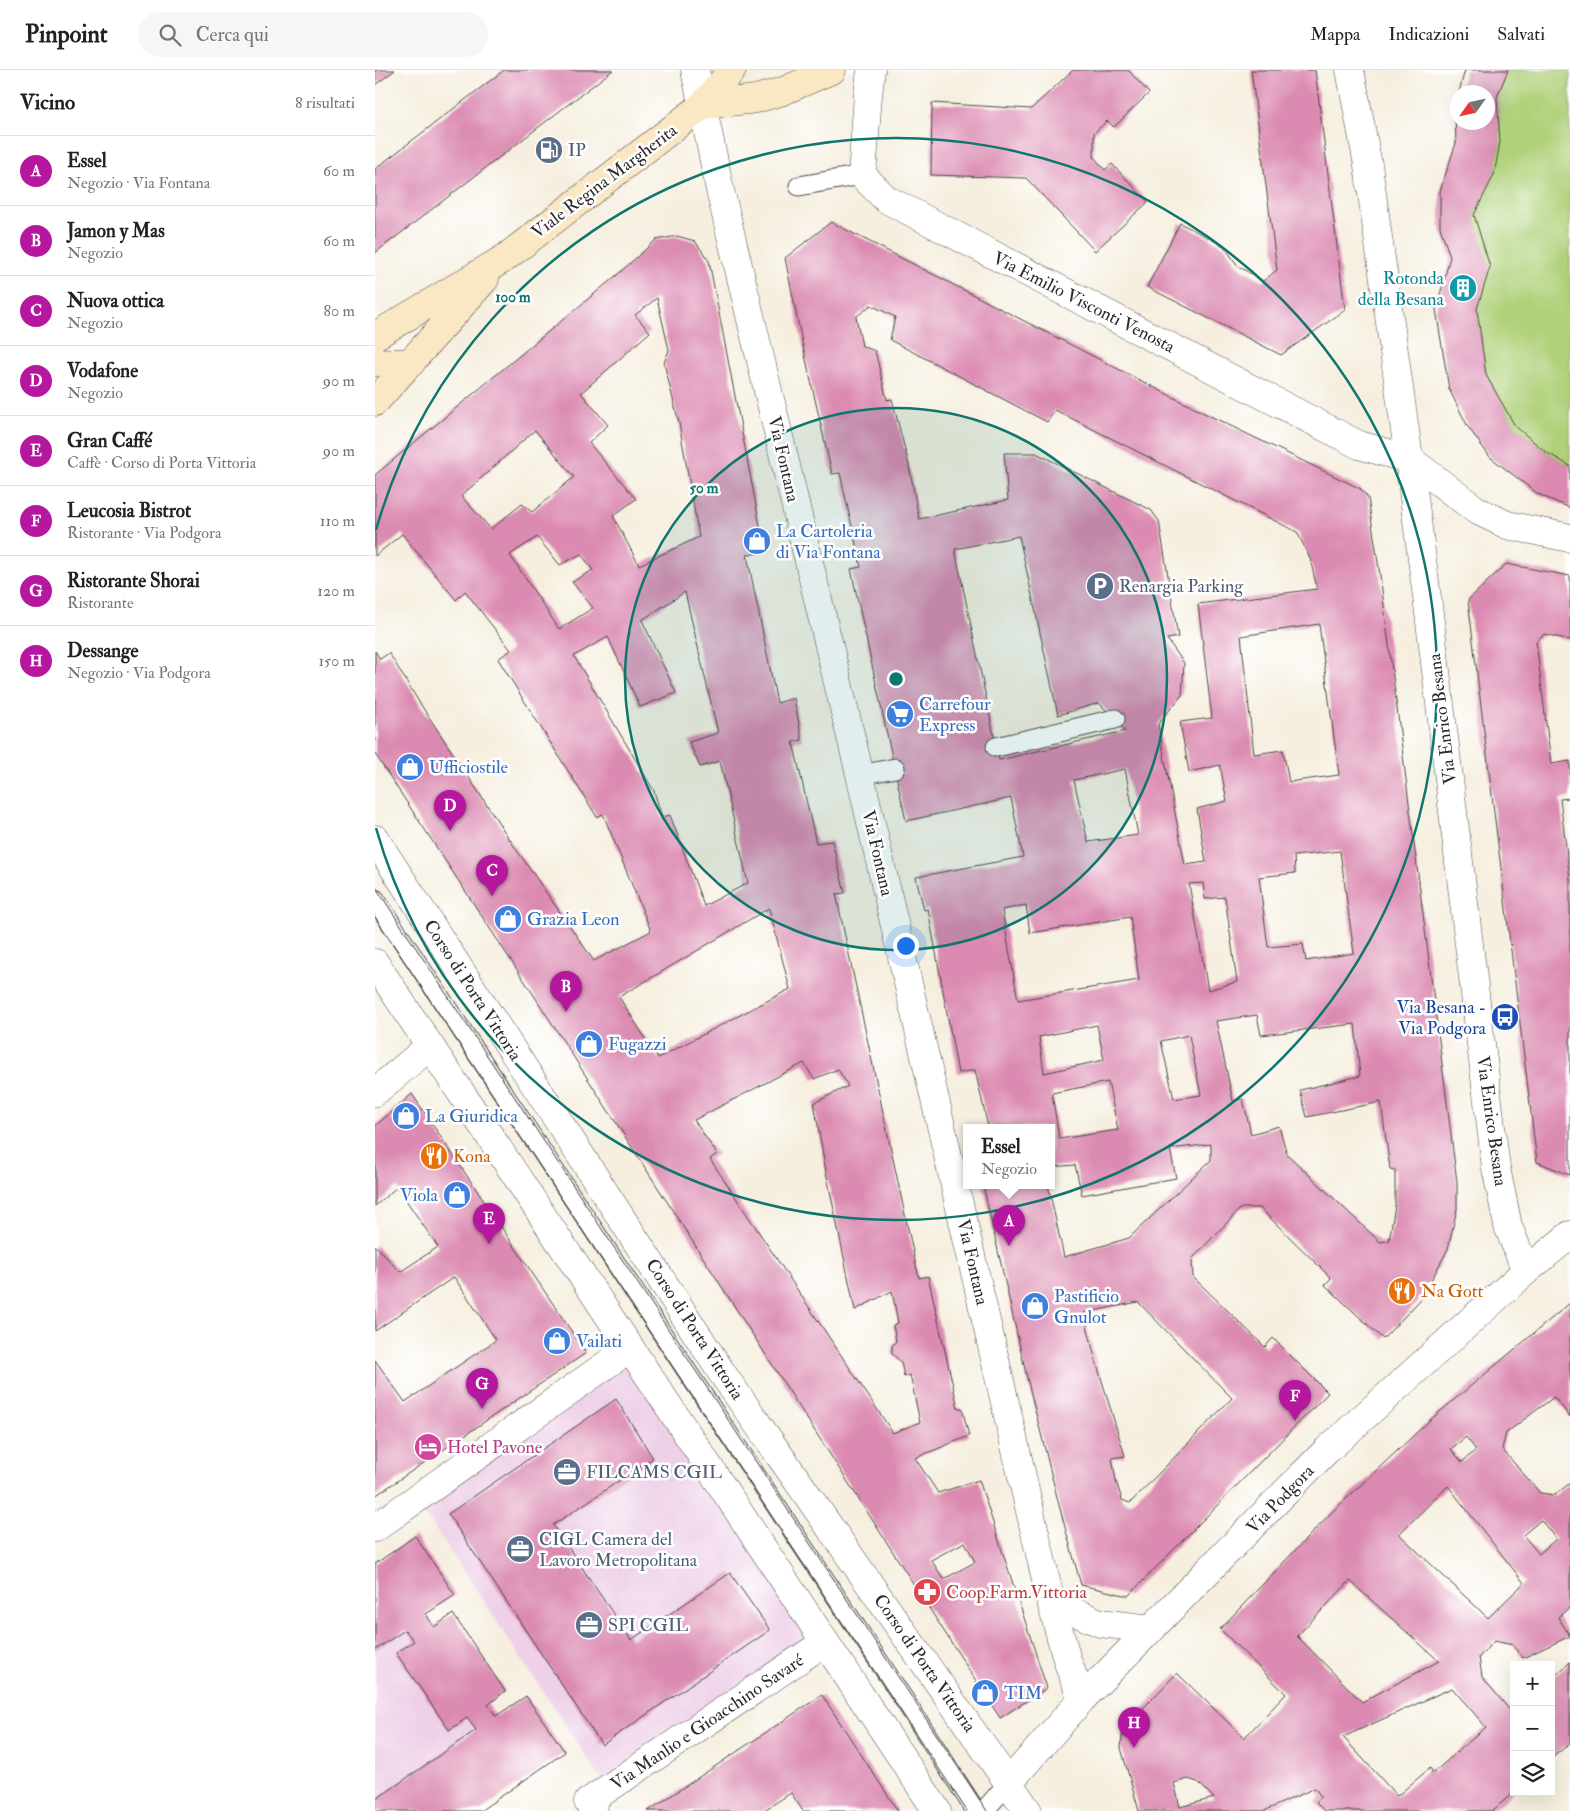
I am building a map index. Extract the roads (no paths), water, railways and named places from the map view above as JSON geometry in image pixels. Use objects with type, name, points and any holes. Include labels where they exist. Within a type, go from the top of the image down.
[{"type":"main road","name":"Viale Regina Margherita","points":[[505,258],[703,105],[732,70]]},
{"type":"main road","points":[[703,105],[756,99],[783,91],[832,70]]},
{"type":"main road","points":[[375,336],[505,258]]},
{"type":"main road","points":[[375,402],[505,258]]},
{"type":"main road","points":[[375,362],[411,363]]},
{"type":"street","name":"Via Fontana","points":[[695,70],[720,190],[860,776],[1051,1602],[1068,1663],[1082,1699]]},
{"type":"street","points":[[862,175],[871,70]]},
{"type":"street","name":"Via Enrico Besana","points":[[1350,70],[1367,164],[1430,615],[1496,1168],[1508,1226],[1526,1271]]},
{"type":"street","name":"Via Enrico Besana","points":[[1367,164],[1369,70]]},
{"type":"street","name":"Via Emilio Visconti Venosta","points":[[862,175],[886,199],[1262,395],[1359,445],[1409,459]]},
{"type":"street","points":[[1409,459],[1476,510],[1507,524],[1570,538]]},
{"type":"street","name":"Corso di Porta Vittoria","points":[[375,839],[722,1373],[1009,1782],[1027,1811]]},
{"type":"street","points":[[375,963],[937,1811]]},
{"type":"street","points":[[375,1092],[430,1046]]},
{"type":"street","name":"Via Podgora","points":[[1009,1782],[1082,1699],[1327,1450],[1526,1271],[1570,1235]]},
{"type":"street","points":[[375,1528],[630,1348]]},
{"type":"street","points":[[1051,1602],[1100,1622],[1152,1629]]},
{"type":"street","name":"Via Manlio e Gioacchino Savaré","points":[[591,1807],[825,1642]]},
{"type":"lane","points":[[799,186],[862,175]]},
{"type":"lane","points":[[996,747],[1115,719]]},
{"type":"lane","points":[[860,776],[895,768]]},
{"type":"lane","points":[[375,899],[976,1811]]},
{"type":"lane","points":[[984,1811],[1009,1782]]},
{"type":"tram line","points":[[375,886],[987,1811]]},
{"type":"tram line","points":[[375,917],[967,1811]]},
{"type":"place","name":"IP","points":[[549,150]]},
{"type":"place","name":"Rotonda della Besana","points":[[1463,288]]},
{"type":"place","name":"La Cartoleria di Via Fontana","points":[[757,541]]},
{"type":"place","name":"Renargia Parking","points":[[1100,586]]},
{"type":"place","name":"Carrefour Express","points":[[900,714]]},
{"type":"place","name":"Ufficiostile","points":[[410,767]]},
{"type":"place","name":"Vodafone","points":[[450,831]]},
{"type":"place","name":"Nuova ottica","points":[[492,896]]},
{"type":"place","name":"Grazia Leon","points":[[508,919]]},
{"type":"place","name":"Jamon y Mas","points":[[566,1012]]},
{"type":"place","name":"Via Besana - Via Podgora","points":[[1505,1017]]},
{"type":"place","name":"Fugazzi","points":[[589,1044]]},
{"type":"place","name":"La Giuridica","points":[[406,1116]]},
{"type":"place","name":"Kona","points":[[434,1156]]},
{"type":"place","name":"Viola","points":[[457,1195]]},
{"type":"place","name":"Gran Caffé","points":[[489,1244]]},
{"type":"place","name":"Essel","points":[[1009,1246]]},
{"type":"place","name":"Na Gott","points":[[1402,1291]]},
{"type":"place","name":"Pastificio Gnulot","points":[[1035,1306]]},
{"type":"place","name":"Vailati","points":[[557,1341]]},
{"type":"place","name":"Ristorante Shorai","points":[[482,1409]]},
{"type":"place","name":"Leucosia Bistrot","points":[[1295,1421]]},
{"type":"place","name":"Hotel Pavone","points":[[428,1447]]},
{"type":"place","name":"FILCAMS CGIL","points":[[567,1472]]},
{"type":"place","name":"CIGL Camera del Lavoro Metropolitana","points":[[520,1549]]},
{"type":"place","name":"Coop.Farm.Vittoria","points":[[927,1592]]},
{"type":"place","name":"SPI CGIL","points":[[589,1625]]},
{"type":"place","name":"TIM","points":[[985,1693]]},
{"type":"place","name":"Dessange","points":[[1134,1748]]}]
